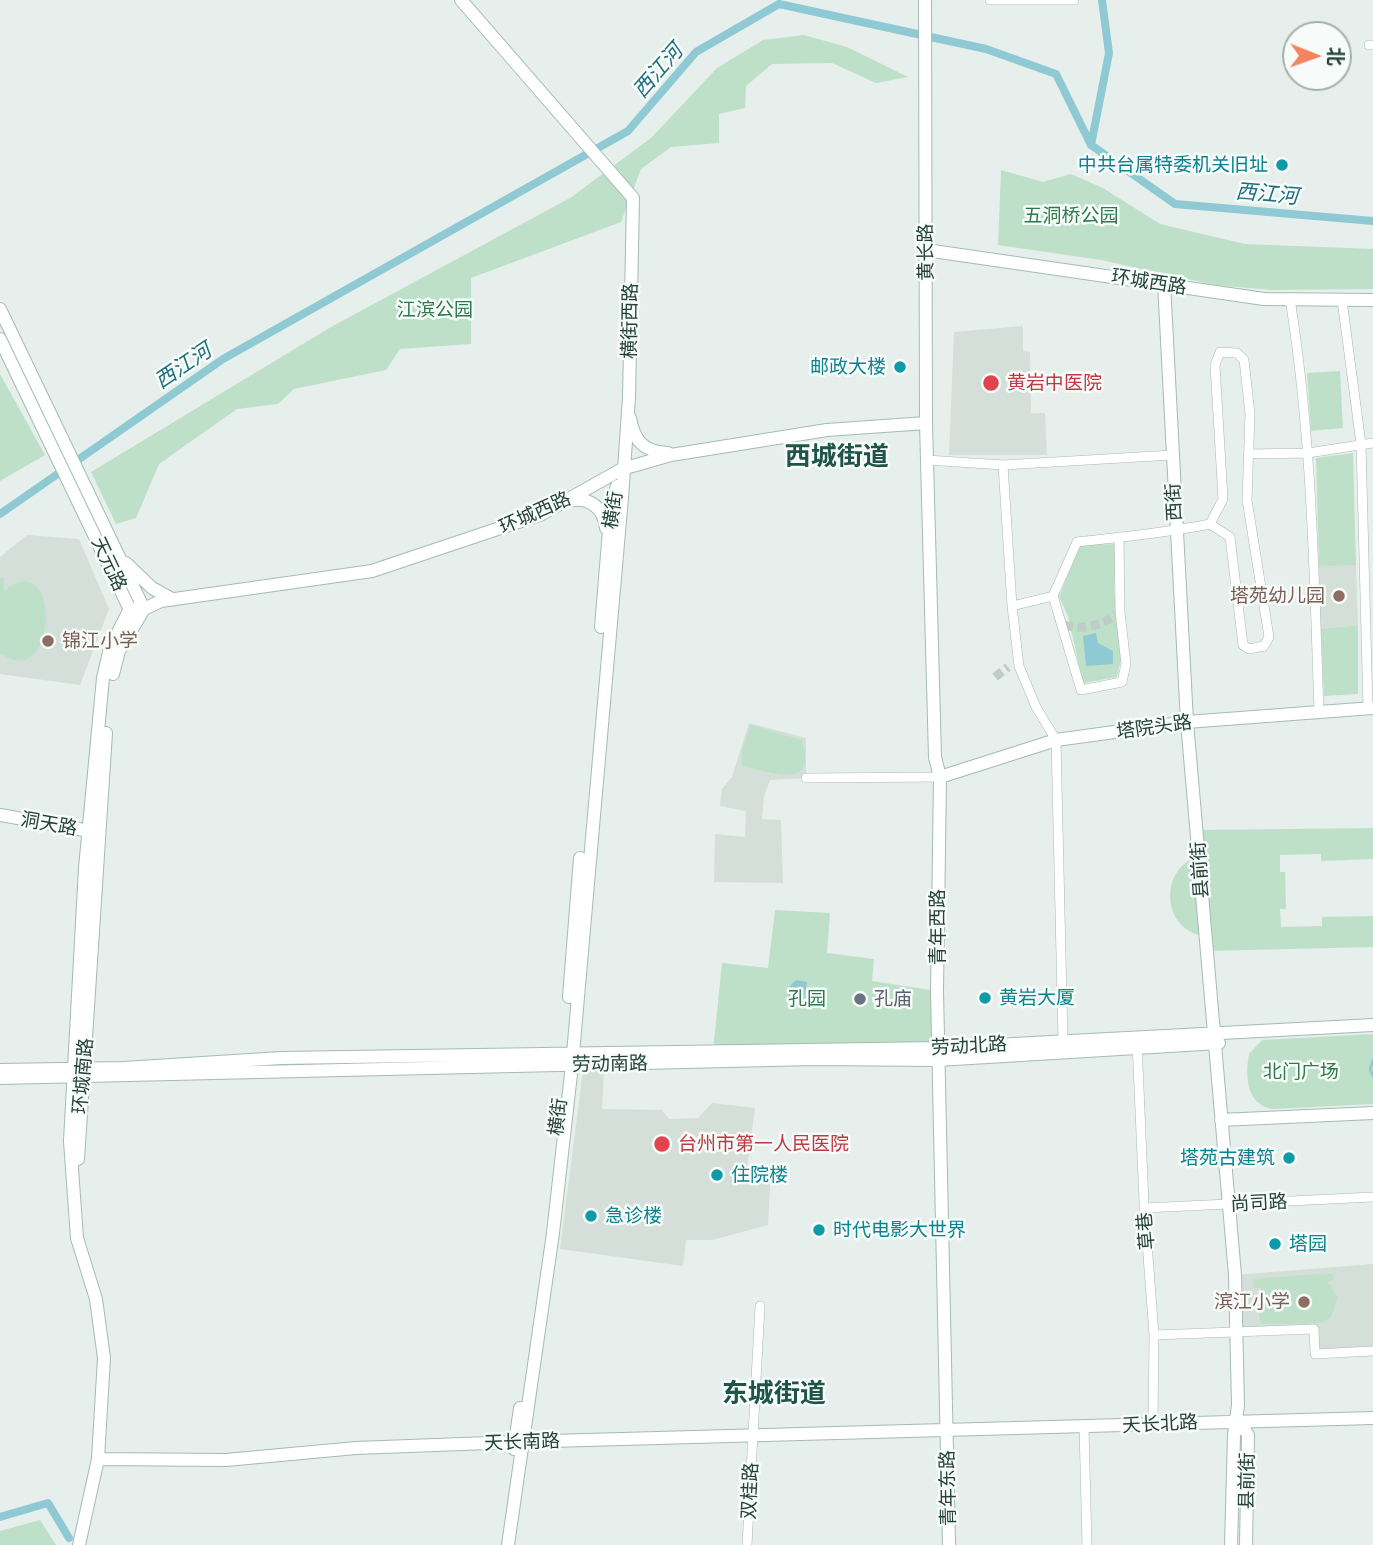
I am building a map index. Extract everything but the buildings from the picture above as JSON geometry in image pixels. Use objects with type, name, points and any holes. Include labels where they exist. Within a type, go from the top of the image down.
[{"type":"street","name":"横街西路","points":[[461,0],[633,198],[628,405],[622,469]]},
{"type":"street","name":"黄长路","points":[[925,0],[926,422]]},
{"type":"street","points":[[990,0],[1074,0]]},
{"type":"street","name":"环城西路","points":[[926,250],[1164,283],[1203,291],[1290,299],[1373,300]]},
{"type":"street","name":"西街","points":[[1164,283],[1187,722]]},
{"type":"street","points":[[1290,299],[1302,378],[1308,453],[1319,710]]},
{"type":"street","points":[[1342,300],[1361,444],[1370,708]]},
{"type":"street","points":[[0,309],[48,424]]},
{"type":"street","points":[[0,339],[48,424],[88,505]]},
{"type":"street","points":[[1119,537],[1120,612],[1126,664],[1122,682],[1081,690],[1053,596],[1077,542],[1119,537],[1176,531],[1210,524],[1230,537],[1243,645],[1249,649],[1264,646],[1269,637],[1248,500],[1250,414],[1244,360],[1237,353],[1220,352],[1214,365],[1223,499],[1210,524]]},
{"type":"street","points":[[628,405],[638,442],[652,452],[682,453]]},
{"type":"street","name":"环城西路","points":[[130,609],[144,609],[172,600],[372,571],[542,514],[622,469],[682,453],[827,430],[926,422]]},
{"type":"street","name":"青年西路","points":[[926,422],[935,757],[940,777],[938,1054],[947,1432]]},
{"type":"street","points":[[1249,454],[1308,453],[1373,443]]},
{"type":"street","points":[[927,460],[1003,465],[1172,455]]},
{"type":"street","points":[[1003,465],[1012,606],[1019,666],[1036,707],[1056,740],[1063,1041]]},
{"type":"street","name":"横街","points":[[508,1545],[568,1060],[611,506],[622,469]]},
{"type":"street","name":"横街","points":[[591,777],[622,469]]},
{"type":"street","points":[[561,503],[581,498],[595,503],[605,520],[608,549]]},
{"type":"street","name":"天元路","points":[[88,505],[111,541],[144,609]]},
{"type":"street","name":"天元路","points":[[88,505],[136,622]]},
{"type":"street","points":[[111,541],[130,568],[152,588],[172,600]]},
{"type":"street","points":[[1012,606],[1053,596]]},
{"type":"street","points":[[93,832],[103,678],[110,648],[130,609]]},
{"type":"street","name":"环城南路","points":[[87,1545],[113,1359],[103,1299],[85,1237],[79,1191],[79,1073],[93,832],[112,678],[119,651],[144,609]]},
{"type":"street","points":[[1008,667],[1019,666]]},
{"type":"street","name":"塔院头路","points":[[940,777],[1056,740],[1187,722],[1370,708]]},
{"type":"street","name":"县前街","points":[[1187,722],[1223,1123],[1236,1334],[1238,1420],[1234,1435],[1231,1545]]},
{"type":"street","points":[[806,778],[940,777]]},
{"type":"street","name":"洞天路","points":[[0,815],[93,832]]},
{"type":"street","name":"劳动北路","points":[[938,1054],[1063,1041],[1137,1043],[1215,1034],[1373,1025]]},
{"type":"street","name":"劳动南路","points":[[0,1078],[79,1073],[278,1070],[568,1060],[814,1059],[1137,1043]]},
{"type":"street","name":"草巷","points":[[1137,1043],[1154,1335],[1153,1425]]},
{"type":"street","name":"劳动南路","points":[[0,1070],[79,1073]]},
{"type":"street","points":[[1223,1123],[1373,1113]]},
{"type":"street","name":"尚司路","points":[[1145,1208],[1373,1197]]},
{"type":"street","name":"双桂路","points":[[747,1545],[760,1306]]},
{"type":"street","points":[[1154,1335],[1314,1329],[1315,1354],[1373,1351]]},
{"type":"street","name":"天长北路","points":[[947,1432],[1238,1420],[1373,1418]]},
{"type":"street","name":"县前街","points":[[1238,1420],[1248,1435],[1246,1545]]},
{"type":"street","points":[[1084,1427],[1087,1545]]},
{"type":"street","name":"天长南路","points":[[101,1460],[226,1460],[356,1448],[519,1442],[947,1432]]},
{"type":"street","name":"青年东路","points":[[947,1432],[949,1545]]},
{"type":"street","name":"横街","points":[[501,1545],[519,1442]]},
{"type":"street","points":[[79,1545],[101,1460]]},
{"type":"shaded area","name":"黄岩中医院","points":[[1023,326],[1023,351],[1030,352],[1031,413],[1045,413],[1047,455],[949,455],[954,332]]},
{"type":"shaded area","name":"锦江小学","points":[[27,535],[79,539],[109,609],[80,685],[0,674],[0,557]]},
{"type":"shaded area","name":"塔苑幼儿园","points":[[1356,565],[1358,625],[1321,629],[1319,567]]},
{"type":"shaded area","points":[[749,723],[806,738],[806,778],[770,780],[764,796],[762,819],[781,820],[783,883],[714,882],[715,834],[745,837],[746,811],[720,806],[722,789],[732,777]]},
{"type":"shaded area","name":"台州市第一人民医院","points":[[604,1070],[602,1109],[662,1110],[669,1119],[698,1118],[712,1103],[755,1108],[747,1168],[771,1171],[768,1225],[712,1240],[686,1240],[683,1266],[560,1249],[583,1071]]},
{"type":"shaded area","name":"滨江小学","points":[[1373,1264],[1373,1351],[1315,1354],[1314,1329],[1236,1333],[1235,1275]]},
{"type":"green space","name":"江滨公园","points":[[804,35],[847,47],[908,77],[876,83],[832,63],[772,64],[746,86],[745,108],[719,114],[719,143],[671,147],[641,169],[621,222],[471,278],[471,344],[400,349],[386,370],[294,389],[278,404],[237,409],[159,464],[136,518],[116,524],[91,472],[331,327],[570,198],[651,138],[717,68],[763,40]]},
{"type":"green space","name":"五洞桥公园","points":[[1001,170],[1043,182],[1071,174],[1103,188],[1160,224],[1245,244],[1373,249],[1373,289],[1272,290],[1215,285],[1101,260],[998,245]]},
{"type":"green space","points":[[1340,371],[1343,428],[1311,431],[1307,373]]},
{"type":"green space","points":[[0,374],[45,455],[0,481]]},
{"type":"green space","points":[[1353,453],[1356,565],[1319,567],[1316,458]]},
{"type":"green space","points":[[1116,544],[1114,588],[1121,660],[1117,677],[1083,683],[1068,616],[1059,597],[1080,545]]},
{"type":"green space","points":[[0,578],[4,578],[4,591],[23,581],[36,586],[44,600],[46,619],[43,639],[34,654],[20,660],[0,653]]},
{"type":"green space","points":[[1358,625],[1358,694],[1324,696],[1321,629]]},
{"type":"green space","points":[[751,725],[802,740],[805,756],[803,767],[798,773],[778,774],[742,766],[742,751]]},
{"type":"green space","points":[[1373,828],[1373,859],[1321,861],[1321,854],[1280,855],[1280,872],[1285,872],[1286,909],[1280,909],[1281,927],[1322,926],[1322,917],[1373,916],[1373,947],[1206,951],[1204,936],[1190,931],[1180,923],[1173,912],[1171,886],[1185,863],[1198,856],[1197,830]]},
{"type":"green space","name":"孔园","points":[[775,910],[830,913],[827,953],[874,959],[872,981],[937,991],[938,1048],[713,1051],[722,963],[768,968]]},
{"type":"green space","name":"北门广场","points":[[1373,1034],[1373,1104],[1273,1109],[1257,1102],[1252,1096],[1247,1071],[1249,1054],[1262,1040]]},
{"type":"green space","points":[[1333,1273],[1334,1280],[1327,1281],[1338,1297],[1331,1317],[1321,1323],[1261,1324],[1257,1306],[1261,1288],[1254,1288],[1253,1279]]},
{"type":"green space","points":[[40,1520],[56,1545],[0,1545],[0,1531]]},
{"type":"water","points":[[1096,633],[1098,643],[1113,651],[1113,664],[1086,666],[1083,636]]},
{"type":"water","points":[[797,980],[807,982],[803,1005],[792,1003],[789,997],[790,987]]},
{"type":"waterway","points":[[1091,145],[1109,53],[1102,0]]},
{"type":"waterway","name":"西江河","points":[[0,514],[223,359],[628,131],[696,52],[779,4],[986,49],[1056,74],[1091,145],[1175,204],[1373,221]]},
{"type":"waterway","points":[[1373,1060],[1370,1069],[1373,1076]]},
{"type":"waterway","points":[[0,1517],[48,1503],[69,1538]]},
{"type":"tunnel","points":[[1064,625],[1094,626],[1120,612]]},
{"type":"tunnel","points":[[995,677],[1008,667]]},
{"type":"place","name":"中共台属特委机关旧址","points":[[1282,165]]},
{"type":"place","name":"邮政大楼","points":[[900,367]]},
{"type":"place","name":"黄岩中医院","points":[[991,383]]},
{"type":"place","name":"塔苑幼儿园","points":[[1339,596]]},
{"type":"place","name":"锦江小学","points":[[48,641]]},
{"type":"place","name":"黄岩大厦","points":[[985,998]]},
{"type":"place","name":"孔庙","points":[[860,999]]},
{"type":"place","name":"台州市第一人民医院","points":[[662,1144]]},
{"type":"place","name":"塔苑古建筑","points":[[1289,1158]]},
{"type":"place","name":"住院楼","points":[[717,1175]]},
{"type":"place","name":"急诊楼","points":[[591,1216]]},
{"type":"place","name":"时代电影大世界","points":[[819,1230]]},
{"type":"place","name":"塔园","points":[[1275,1244]]},
{"type":"place","name":"滨江小学","points":[[1304,1302]]},
{"type":"district","name":"西城街道","points":[[837,457]]},
{"type":"district","name":"东城街道","points":[[774,1394]]}]
